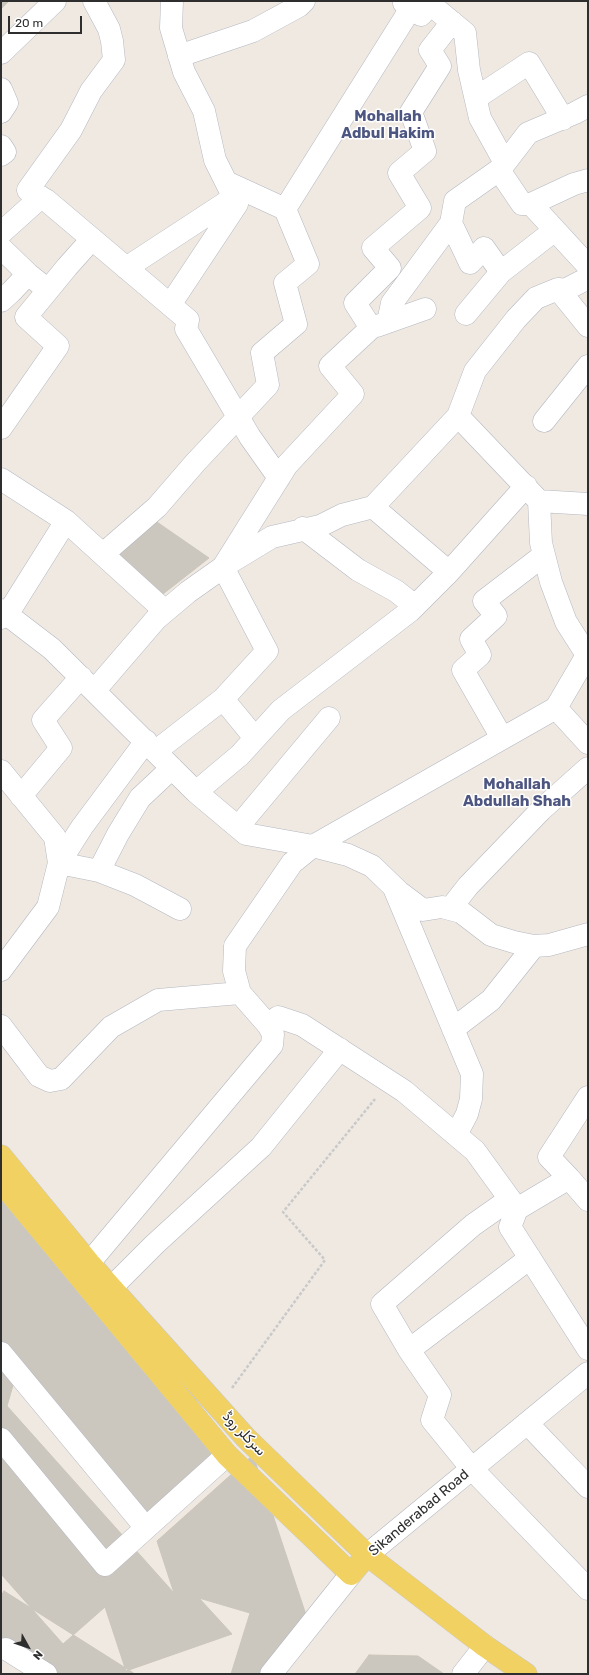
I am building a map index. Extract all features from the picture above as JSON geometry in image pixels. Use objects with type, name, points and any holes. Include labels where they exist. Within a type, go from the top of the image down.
[{"type":"main road","name":"سرکلر روڈ","points":[[1,1156],[89,1263],[246,1438],[367,1555],[485,1646],[526,1674]]},
{"type":"main road","points":[[1,1182],[227,1455],[351,1574]]},
{"type":"main road","name":"Sikanderabad Road","points":[[351,1574],[367,1555]]},
{"type":"street","points":[[3,47],[55,1]]},
{"type":"street","points":[[94,1],[109,29],[114,60],[92,91],[71,130],[28,190],[41,197],[188,320],[186,329],[250,437],[279,478]]},
{"type":"street","points":[[170,305],[237,204],[215,160],[204,111],[184,72],[171,28],[172,1]]},
{"type":"street","points":[[179,56],[253,31],[299,6],[304,1]]},
{"type":"street","points":[[285,209],[420,4],[452,22],[465,33],[469,70],[480,118],[502,167],[522,204],[531,204],[574,184],[588,180]]},
{"type":"street","points":[[379,325],[355,304],[390,268],[373,248],[420,208],[399,173],[425,151],[411,112],[440,66],[430,50],[452,22]]},
{"type":"street","points":[[476,98],[529,63],[564,119]]},
{"type":"street","points":[[1,89],[7,102],[1,112]]},
{"type":"street","points":[[223,567],[287,465],[353,394],[330,366],[379,325],[392,303],[451,223],[455,201],[502,167],[528,133],[564,119],[588,106]]},
{"type":"street","points":[[1,146],[5,152],[1,155]]},
{"type":"street","points":[[103,554],[157,507],[195,463],[268,385],[262,353],[296,324],[285,284],[308,264],[285,209],[230,190]]},
{"type":"street","points":[[126,268],[230,190]]},
{"type":"street","points":[[1,233],[41,197]]},
{"type":"street","points":[[531,204],[588,266]]},
{"type":"street","points":[[451,223],[470,263],[484,248],[501,272]]},
{"type":"street","points":[[466,314],[501,272],[555,230]]},
{"type":"street","points":[[1,428],[58,346],[26,317],[66,267],[92,239]]},
{"type":"street","points":[[1,248],[28,274],[48,290]]},
{"type":"street","points":[[1,301],[28,274]]},
{"type":"street","points":[[21,796],[61,748],[43,720],[88,684],[156,618],[188,592],[223,567],[272,537],[303,528],[320,526],[342,515],[373,507],[458,416],[474,371],[516,319],[536,298],[558,290],[565,290],[588,278]]},
{"type":"street","points":[[558,290],[588,326]]},
{"type":"street","points":[[379,325],[425,309]]},
{"type":"street","points":[[544,421],[588,366]]},
{"type":"street","points":[[89,1263],[272,1045],[273,1034],[268,1025],[240,993],[234,972],[235,946],[292,863],[313,846],[556,708],[588,655],[566,622],[551,582],[541,543],[532,494],[458,416]]},
{"type":"street","points":[[1,478],[66,521],[165,611]]},
{"type":"street","points":[[532,494],[588,504]]},
{"type":"street","points":[[196,792],[240,755],[281,710],[349,659],[415,606],[532,494]]},
{"type":"street","points":[[373,507],[449,572]]},
{"type":"street","points":[[66,521],[3,614],[52,649],[196,792],[246,834],[313,846],[348,855],[372,866],[423,910],[442,907],[460,912],[491,935],[514,942],[534,946],[549,945],[588,934]]},
{"type":"street","points":[[303,528],[358,570],[396,591],[415,606]]},
{"type":"street","points":[[502,738],[463,670],[480,654],[472,639],[496,616],[484,601],[544,555]]},
{"type":"street","points":[[1,970],[48,906],[59,863],[82,827],[151,746],[223,699],[267,651],[223,567]]},
{"type":"street","points":[[223,699],[255,738]]},
{"type":"street","points":[[556,708],[588,743]]},
{"type":"street","points":[[238,827],[329,718]]},
{"type":"street","points":[[98,871],[140,798],[172,768]]},
{"type":"street","points":[[450,909],[468,886],[536,816],[588,768]]},
{"type":"street","points":[[1,771],[55,837],[59,863]]},
{"type":"street","points":[[59,863],[98,871],[135,885],[180,909]]},
{"type":"street","points":[[393,885],[472,1074],[471,1098],[467,1114],[456,1135]]},
{"type":"street","points":[[453,1029],[491,1000],[534,946]]},
{"type":"street","points":[[1,1026],[39,1076],[50,1081],[61,1079],[111,1027],[158,1000],[240,993]]},
{"type":"street","points":[[268,1025],[278,1017],[302,1025],[404,1091],[476,1151],[513,1204],[510,1227],[588,1349]]},
{"type":"street","points":[[111,1288],[155,1244],[261,1147],[340,1049]]},
{"type":"street","points":[[588,1097],[549,1157],[588,1200]]},
{"type":"street","points":[[569,1178],[472,1225],[382,1304],[409,1350],[440,1396],[432,1420],[472,1469],[588,1589]]},
{"type":"street","points":[[409,1350],[530,1258]]},
{"type":"street","points":[[1,1353],[146,1528]]},
{"type":"street","name":"Sikanderabad Road","points":[[367,1555],[588,1374]]},
{"type":"street","points":[[527,1424],[588,1488]]},
{"type":"street","points":[[1,1439],[105,1565],[227,1455]]},
{"type":"street","name":"Sikanderabad Road","points":[[271,1674],[351,1574]]},
{"type":"street","points":[[463,1674],[485,1646]]},
{"type":"street","points":[[6,1649],[46,1674]]},
{"type":"path","points":[[219,1407],[326,1260],[282,1212],[389,1081]]},
{"type":"building","points":[[1,1],[9,1],[1,9]]},
{"type":"building","points":[[154,520],[209,558],[163,594],[118,555]]},
{"type":"building","points":[[1,1196],[233,1456],[150,1535],[14,1382],[7,1406],[174,1593],[157,1541],[253,1455],[311,1630],[262,1674],[231,1674],[250,1613],[199,1598],[232,1634],[126,1671],[105,1607],[63,1644],[1,1574]]},
{"type":"building","points":[[4,1591],[135,1674],[52,1674],[1,1642],[1,1596]]},
{"type":"building","points":[[369,1655],[418,1656],[444,1674],[355,1674]]},
{"type":"district","name":"Mohallah Adbul Hakim","points":[[388,126]]},
{"type":"district","name":"Mohallah Abdullah Shah","points":[[517,794]]}]
